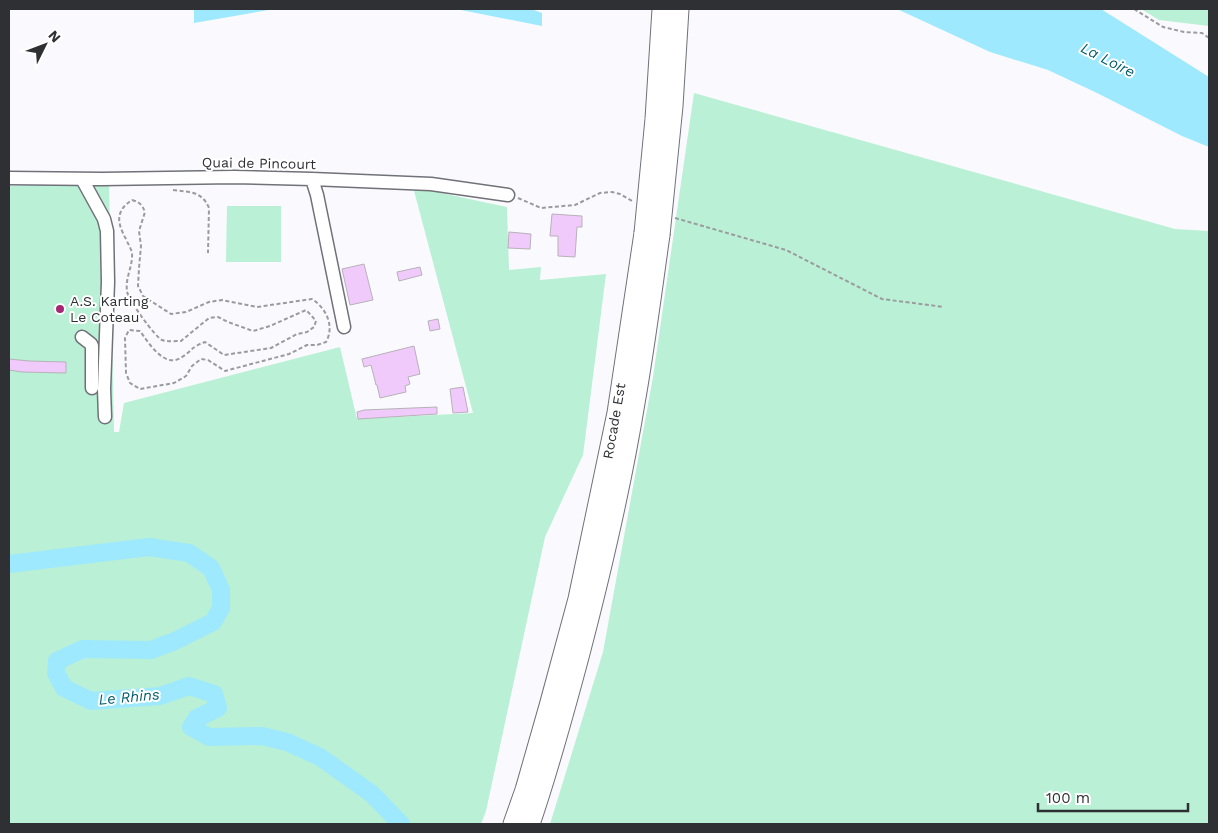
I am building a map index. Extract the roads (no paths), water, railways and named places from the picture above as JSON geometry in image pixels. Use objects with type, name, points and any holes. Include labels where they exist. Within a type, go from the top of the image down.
[{"type":"highway","name":"Rocade Est","points":[[530,824],[545,780],[595,597],[635,404],[652,234],[662,9]]},
{"type":"highway","name":"Rocade Est","points":[[513,824],[550,706],[582,581],[617,413],[652,234],[673,106],[679,9]]},
{"type":"street","name":"Quai de Pincourt","points":[[9,178],[234,177],[312,179],[432,184],[508,195]]},
{"type":"street","points":[[82,179],[104,219],[107,231],[108,282],[104,388],[105,417]]},
{"type":"street","points":[[312,179],[317,194],[344,327]]},
{"type":"street","points":[[82,337],[92,346],[92,388]]},
{"type":"water","points":[[194,9],[274,9],[194,23]]},
{"type":"water","points":[[456,9],[531,9],[542,13],[542,26]]},
{"type":"water","name":"La Loire","points":[[897,9],[1101,9],[1209,77],[1209,147],[1182,136],[1048,70],[990,52]]},
{"type":"waterway","name":"Le Rhins","points":[[9,564],[149,547],[189,553],[211,568],[221,590],[221,608],[213,622],[175,641],[151,650],[83,649],[57,661],[56,673],[64,688],[91,701],[160,696],[189,686],[214,694],[218,708],[197,718],[191,727],[209,737],[262,736],[287,742],[320,757],[372,794],[401,824]]},
{"type":"place","name":"A.S. Karting Le Coteau","points":[[60,309]]}]
